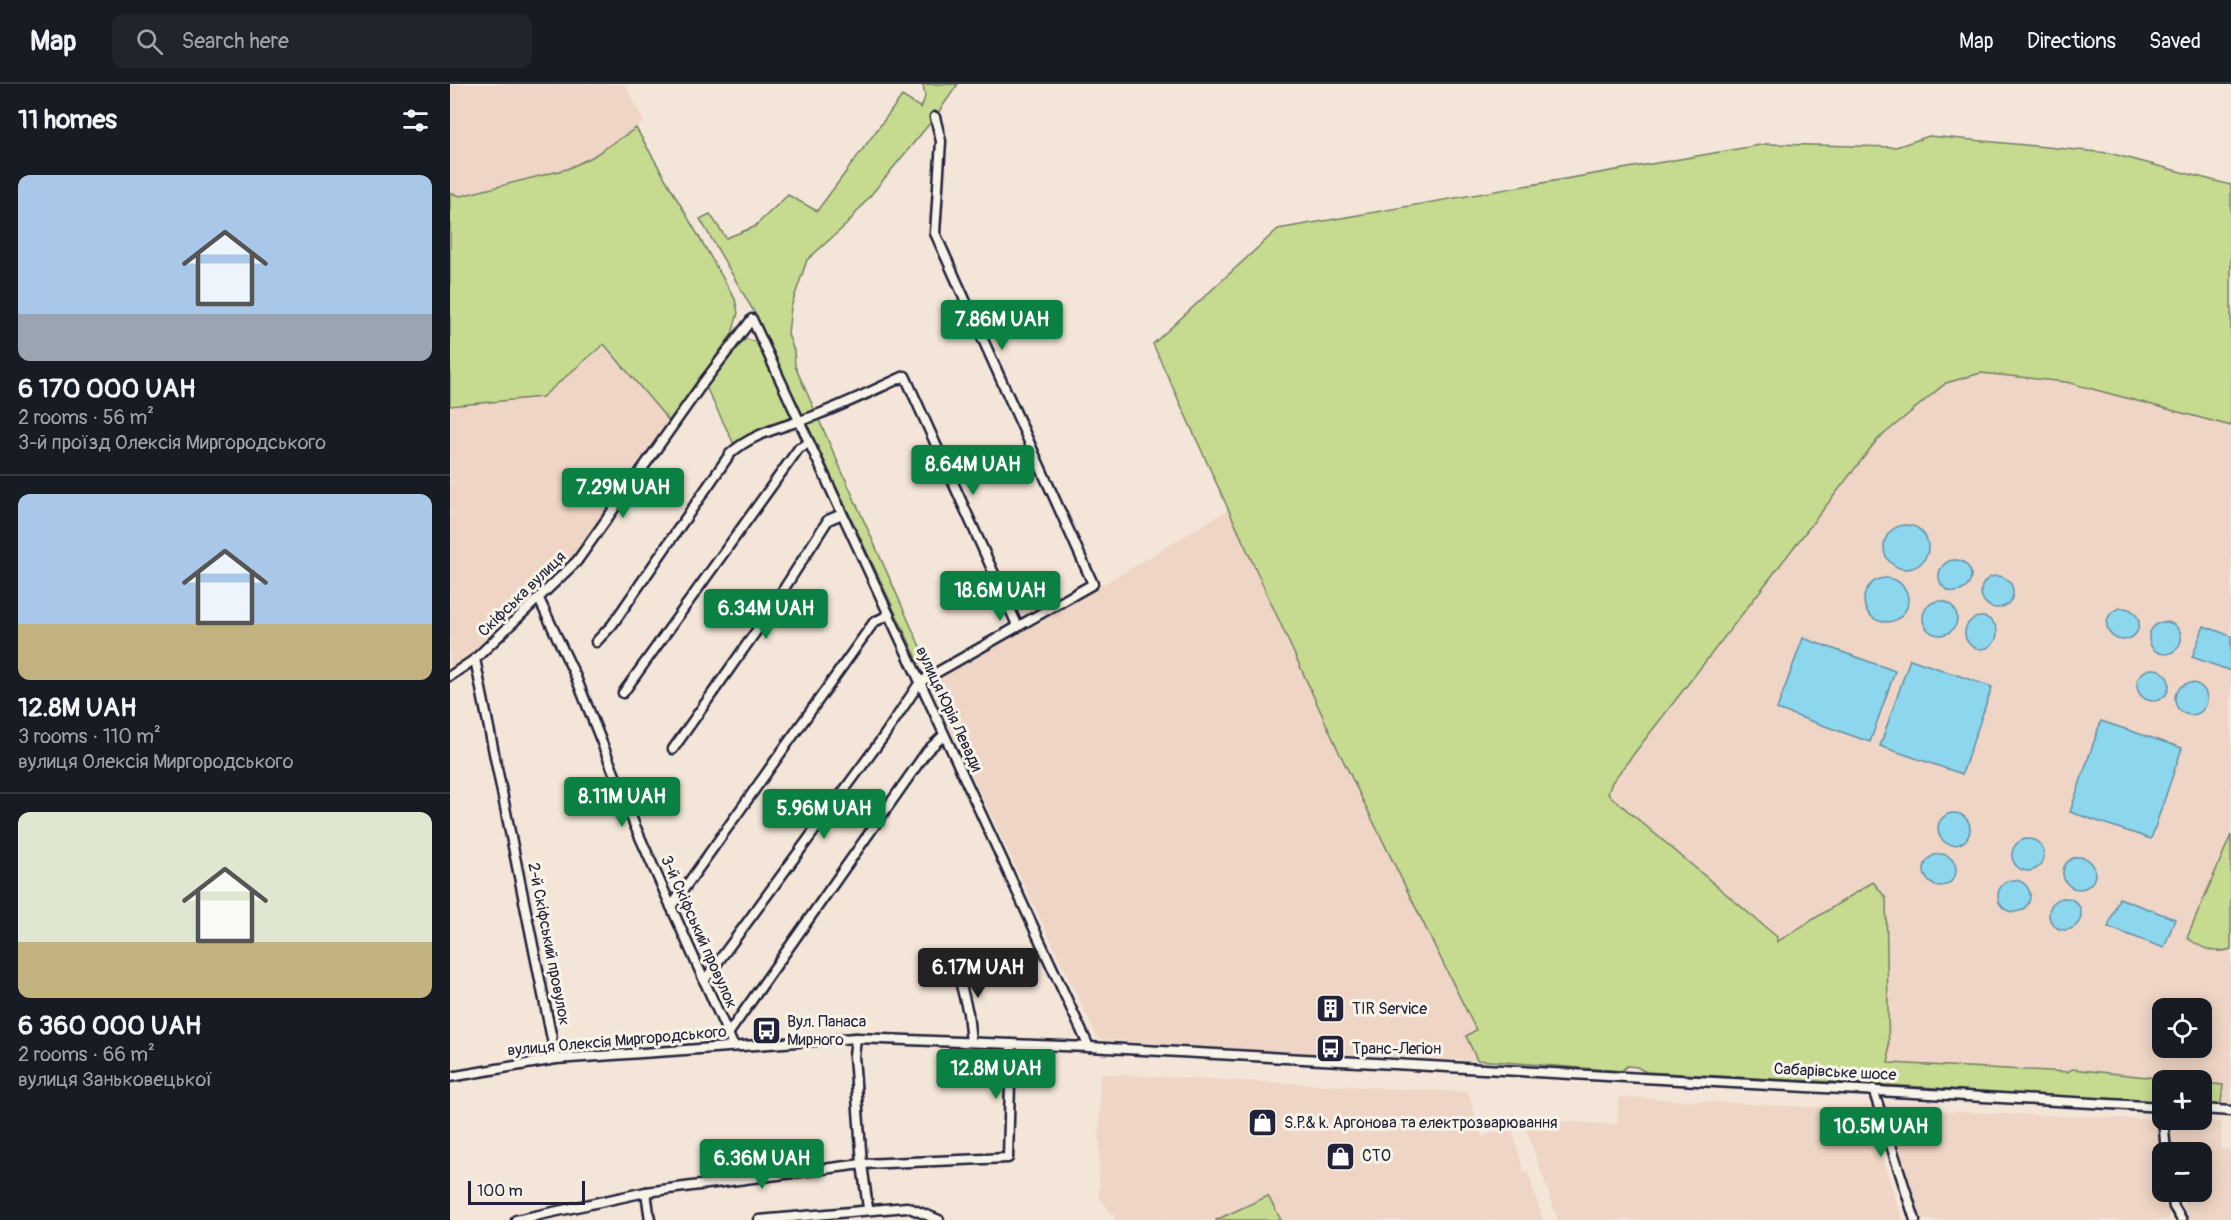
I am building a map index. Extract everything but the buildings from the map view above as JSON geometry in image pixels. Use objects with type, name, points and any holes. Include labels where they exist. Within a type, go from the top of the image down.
[{"type":"street","points":[[704,981],[884,736],[920,682],[1093,584],[935,233],[940,141],[935,117]]},
{"type":"street","name":"вулиця Юрія Левади","points":[[752,319],[1089,1047]]},
{"type":"street","name":"Скіфська вулиця","points":[[450,676],[475,659],[577,561],[703,383],[752,319]]},
{"type":"street","points":[[596,642],[612,625],[730,454],[740,444],[799,419],[817,415],[905,376],[1018,627]]},
{"type":"street","points":[[623,693],[799,448],[809,443]]},
{"type":"street","points":[[673,749],[762,623],[828,520],[842,514]]},
{"type":"street","name":"3-й Скіфський провулок","points":[[539,599],[575,675],[635,826],[733,1045]]},
{"type":"street","points":[[671,907],[874,622],[889,615]]},
{"type":"street","name":"2-й Скіфський провулок","points":[[475,659],[556,1059]]},
{"type":"street","points":[[728,1034],[927,751],[944,735]]},
{"type":"street","points":[[955,961],[968,1013],[971,1042]]},
{"type":"street","points":[[856,1038],[854,1056],[862,1164],[868,1208]]},
{"type":"street","name":"вулиця Олексія Миргородського","points":[[450,1077],[556,1059],[856,1038],[1089,1047],[1506,1070]]},
{"type":"street","points":[[516,1220],[646,1192],[862,1164],[1008,1158],[1011,1044]]},
{"type":"street","name":"Сабарівське шосе","points":[[1506,1070],[1873,1089],[2152,1111]]},
{"type":"street","points":[[1873,1089],[1914,1220]]},
{"type":"street","points":[[2212,1110],[2231,1111]]},
{"type":"street","points":[[646,1192],[650,1220]]},
{"type":"street","points":[[2173,1202],[2182,1220]]},
{"type":"street","points":[[759,1220],[868,1208],[908,1207],[939,1220]]},
{"type":"shaded area","points":[[450,84],[625,84],[644,122],[592,157],[567,169],[461,196],[450,193]]},
{"type":"shaded area","points":[[604,344],[669,421],[569,563],[471,656],[450,670],[450,406],[542,397]]},
{"type":"shaded area","points":[[1981,373],[2066,382],[2231,426],[2231,1111],[2220,1110],[2223,1085],[2212,1084],[2212,1070],[2152,1070],[2152,1078],[2072,1069],[2068,1072],[1889,1063],[1886,898],[1873,882],[1776,942],[1777,937],[1607,794],[1612,782],[1677,695],[1877,440],[1946,383]]},
{"type":"shaded area","points":[[1229,509],[1340,752],[1476,1031],[1467,1036],[1477,1060],[1251,1050],[1098,1039],[928,683],[1130,569]]},
{"type":"shaded area","points":[[1100,1074],[1468,1092],[1482,1137],[1511,1127],[1524,1172],[1528,1173],[1543,1220],[1281,1220],[1268,1196],[1215,1220],[1117,1220],[1099,1197]]},
{"type":"shaded area","points":[[1619,1097],[1866,1110],[1903,1220],[1558,1220],[1523,1119],[1617,1125]]},
{"type":"shaded area","points":[[1887,1109],[2152,1120],[2152,1130],[2160,1130],[2161,1142],[2152,1142],[2152,1202],[2168,1202],[2169,1220],[1922,1220]]},
{"type":"shaded area","points":[[2212,1122],[2222,1122],[2221,1149],[2231,1150],[2231,1220],[2188,1220],[2184,1202],[2212,1202],[2212,1142],[2171,1142],[2171,1130],[2212,1130]]},
{"type":"green space","points":[[923,84],[958,84],[935,117],[847,224],[807,260],[791,307],[788,334],[794,351],[795,366],[926,660],[919,663],[757,317],[700,219],[710,214],[726,238],[754,227],[788,195],[817,211],[902,96],[921,108],[925,97]]},
{"type":"green space","points":[[636,128],[735,299],[738,313],[732,334],[669,421],[604,344],[542,397],[450,406],[450,193],[461,196],[567,169],[592,157]]},
{"type":"green space","points":[[1929,136],[2109,153],[2231,185],[2231,426],[2066,382],[1981,373],[1946,383],[1877,440],[1612,782],[1608,794],[1777,937],[1777,942],[1873,882],[1886,898],[1889,1063],[2068,1072],[2072,1069],[2152,1078],[2152,1106],[1923,1087],[1646,1072],[1637,1067],[1627,1066],[1621,1071],[1477,1060],[1466,1036],[1476,1030],[1339,752],[1153,344],[1278,229],[1766,144],[1896,147]]},
{"type":"green space","points":[[745,339],[758,342],[794,417],[734,444],[706,387]]},
{"type":"green space","points":[[2231,835],[2231,949],[2213,951],[2187,938]]},
{"type":"green space","points":[[2212,1084],[2223,1085],[2220,1110],[2212,1110]]},
{"type":"green space","points":[[1268,1196],[1281,1220],[1216,1220]]},
{"type":"water","points":[[1906,525],[1922,531],[1928,547],[1922,563],[1906,569],[1890,563],[1884,547],[1890,531]]},
{"type":"water","points":[[1955,560],[1967,564],[1971,576],[1967,588],[1955,592],[1943,588],[1939,576],[1943,564]]},
{"type":"water","points":[[1997,576],[2009,580],[2013,592],[2009,604],[1997,608],[1985,604],[1981,592],[1985,580]]},
{"type":"water","points":[[1886,578],[1902,584],[1908,600],[1902,616],[1886,622],[1870,616],[1864,600],[1870,584]]},
{"type":"water","points":[[1940,601],[1952,606],[1957,618],[1952,630],[1940,635],[1928,630],[1923,618],[1928,606]]},
{"type":"water","points":[[2123,608],[2135,612],[2139,624],[2135,636],[2123,640],[2111,636],[2107,624],[2111,612]]},
{"type":"water","points":[[1981,617],[1993,621],[1997,633],[1993,645],[1981,649],[1969,645],[1965,633],[1969,621]]},
{"type":"water","points":[[2165,622],[2177,626],[2181,638],[2177,650],[2165,654],[2153,650],[2149,638],[2153,626]]},
{"type":"water","points":[[2204,626],[2231,636],[2231,671],[2192,657]]},
{"type":"water","points":[[1803,638],[1895,671],[1870,742],[1777,709]]},
{"type":"water","points":[[1910,659],[1992,687],[1962,774],[1880,746]]},
{"type":"water","points":[[2153,669],[2165,673],[2169,685],[2165,697],[2153,701],[2141,697],[2137,685],[2141,673]]},
{"type":"water","points":[[2191,683],[2203,687],[2207,699],[2203,711],[2191,715],[2179,711],[2175,699],[2179,687]]},
{"type":"water","points":[[2101,721],[2182,748],[2151,839],[2070,812]]},
{"type":"water","points":[[1954,813],[1966,817],[1970,829],[1966,841],[1954,845],[1942,841],[1938,829],[1942,817]]},
{"type":"water","points":[[2028,839],[2040,843],[2044,855],[2040,867],[2028,871],[2016,867],[2012,855],[2016,843]]},
{"type":"water","points":[[1940,854],[1952,858],[1956,870],[1952,882],[1940,886],[1928,882],[1924,870],[1928,858]]},
{"type":"water","points":[[2079,857],[2091,861],[2095,873],[2091,885],[2079,889],[2067,885],[2063,873],[2067,861]]},
{"type":"water","points":[[2014,880],[2026,884],[2030,896],[2026,908],[2014,912],[2002,908],[1998,896],[2002,884]]},
{"type":"water","points":[[2065,898],[2077,902],[2081,914],[2077,926],[2065,930],[2053,926],[2049,914],[2053,902]]},
{"type":"water","points":[[2119,898],[2175,919],[2164,948],[2108,927]]},
{"type":"place","name":"TIR Service","points":[[1331,1009]]},
{"type":"place","name":"Вул. Панаса Мирного","points":[[766,1031]]},
{"type":"place","name":"Транс-Легіон","points":[[1331,1049]]},
{"type":"place","name":"S.P.& k. Аргонова та електрозварювання","points":[[1263,1123]]},
{"type":"place","name":"СТО","points":[[1341,1156]]}]
